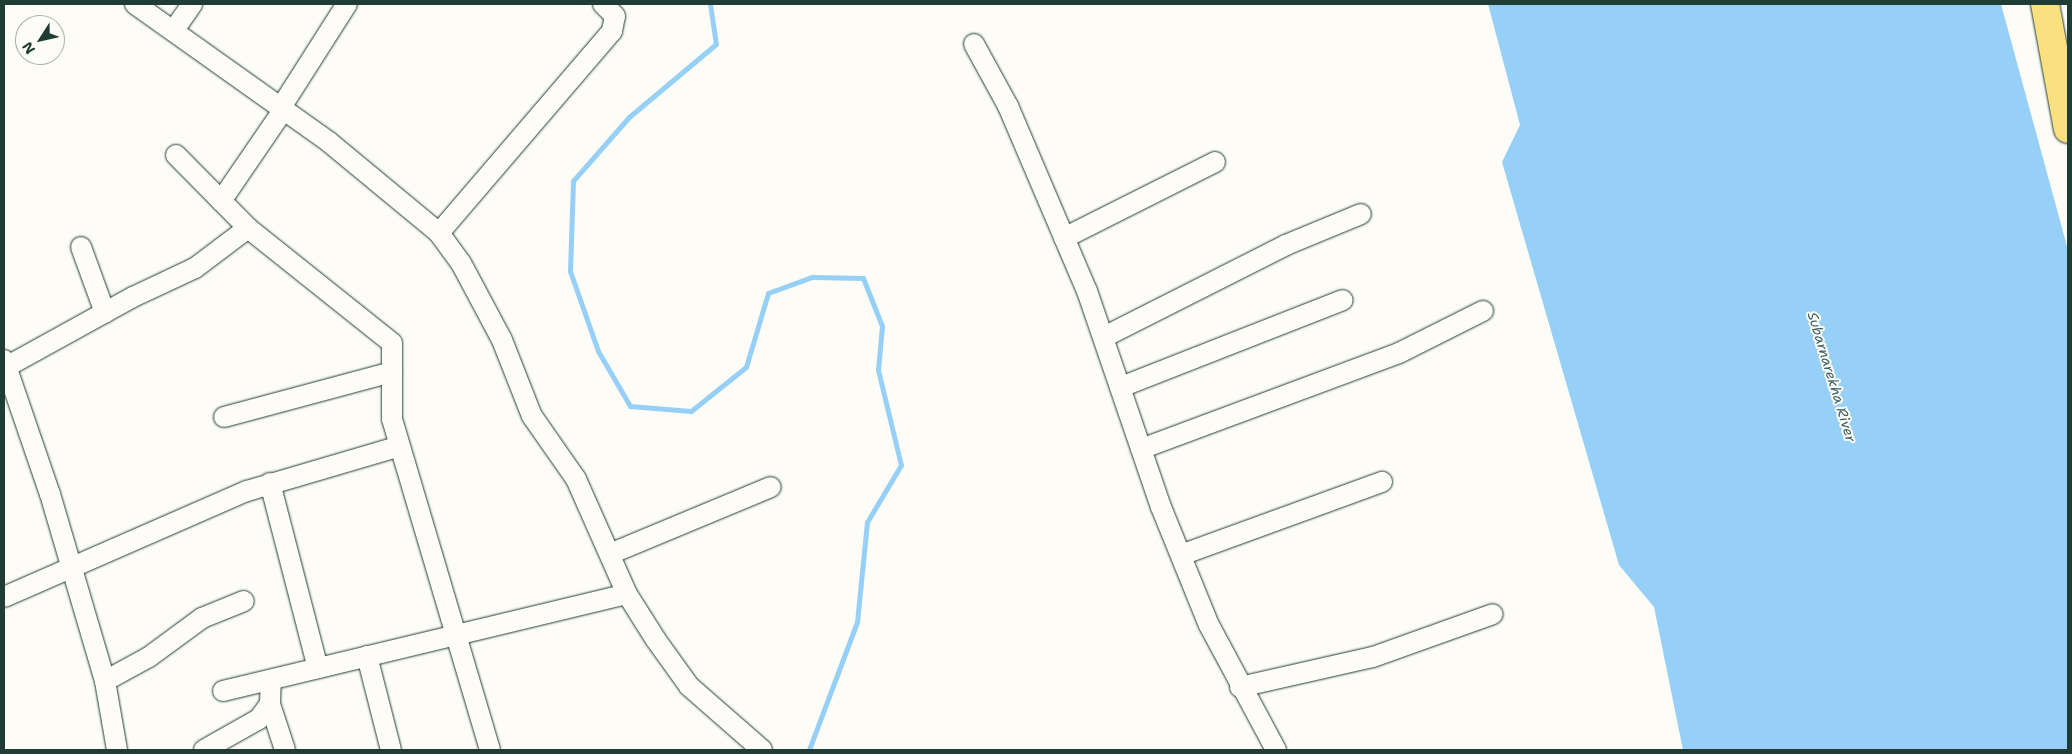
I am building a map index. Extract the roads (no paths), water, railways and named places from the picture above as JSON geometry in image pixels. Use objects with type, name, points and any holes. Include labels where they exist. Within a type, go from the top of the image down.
[{"type":"highway","points":[[2045,4],[2068,129]]},
{"type":"street","points":[[136,4],[280,109],[329,142],[439,233],[466,271],[502,340],[532,416],[576,479],[627,594],[688,686],[762,750]]},
{"type":"street","points":[[174,30],[192,4]]},
{"type":"street","points":[[221,200],[282,112],[280,109],[347,4]]},
{"type":"street","points":[[439,233],[612,31],[615,16],[604,4]]},
{"type":"street","points":[[974,44],[1012,114],[1064,238],[1104,337],[1141,449],[1181,556],[1240,687],[1276,750]]},
{"type":"street","points":[[176,155],[248,228],[387,335],[394,350],[392,419],[490,750]]},
{"type":"street","points":[[1064,238],[1215,162]]},
{"type":"street","points":[[1104,337],[1286,246],[1361,214]]},
{"type":"street","points":[[117,750],[105,681],[5,364],[195,268],[248,228]]},
{"type":"street","points":[[81,247],[105,312]]},
{"type":"street","points":[[1121,387],[1343,300]]},
{"type":"street","points":[[1141,449],[1399,353],[1483,311]]},
{"type":"street","points":[[224,417],[392,372]]},
{"type":"street","points":[[4,597],[270,482],[400,446]]},
{"type":"street","points":[[270,482],[318,668]]},
{"type":"street","points":[[1181,556],[1382,482]]},
{"type":"street","points":[[610,554],[772,487]]},
{"type":"street","points":[[224,691],[367,656],[456,637],[627,594]]},
{"type":"street","points":[[105,681],[149,657],[202,618],[244,601]]},
{"type":"street","points":[[1240,687],[1373,657],[1493,614]]},
{"type":"street","points":[[367,656],[391,750]]},
{"type":"street","points":[[270,680],[270,704],[285,750]]},
{"type":"street","points":[[210,749],[259,719],[270,704]]},
{"type":"water","name":"Subarnarekha River","points":[[1488,4],[2001,4],[2068,250],[2068,750],[1683,750],[1654,607],[1619,565],[1502,162],[1520,125]]},
{"type":"waterway","points":[[710,4],[716,44],[629,117],[573,181],[570,271],[598,351],[630,406],[691,411],[746,367],[768,293],[812,277],[863,278],[882,326],[878,370],[901,465],[867,522],[857,622],[809,750]]}]
